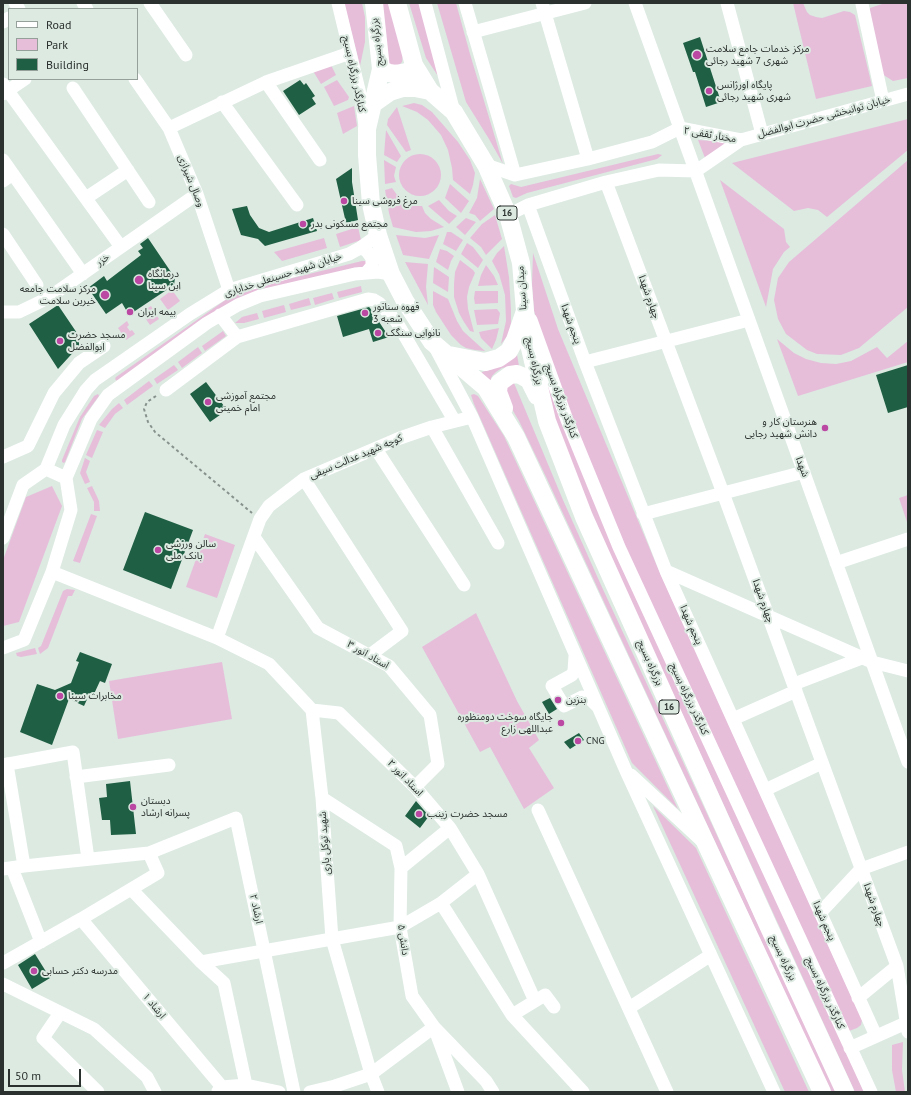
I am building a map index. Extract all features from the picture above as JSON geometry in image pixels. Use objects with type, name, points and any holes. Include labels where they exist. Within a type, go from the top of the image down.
[{"type":"highway","name":"بزرگراه بسیج","points":[[373,104],[381,69],[374,3]]},
{"type":"highway","name":"16","points":[[397,3],[414,65],[430,91]]},
{"type":"highway","points":[[381,69],[389,73],[396,74],[408,72],[414,65]]},
{"type":"highway","points":[[373,104],[390,92],[403,88],[415,88],[430,91]]},
{"type":"highway","name":"میدان سینا","points":[[373,104],[367,129],[371,204],[378,235],[391,274],[405,301],[432,342],[449,355],[485,362],[499,358],[509,351],[515,340],[524,305],[521,263],[508,214],[486,165],[454,112],[430,91]]},
{"type":"highway","name":"بزرگراه بسیج","points":[[524,305],[529,344],[547,421],[587,524],[770,930],[845,1092]]},
{"type":"highway","name":"16","points":[[449,355],[486,388],[516,437],[822,1092]]},
{"type":"highway","points":[[516,437],[498,392],[499,383],[510,375],[517,374],[528,380],[536,394],[547,421]]},
{"type":"street","points":[[150,3],[186,55]]},
{"type":"street","name":"کنارگذر بزرگراه بسیج","points":[[338,3],[361,98],[367,146]]},
{"type":"street","points":[[425,3],[454,112]]},
{"type":"street","points":[[465,3],[515,175]]},
{"type":"street","points":[[473,32],[543,8],[585,3]]},
{"type":"street","name":"شهدا","points":[[635,3],[804,472],[836,563],[867,660],[908,762]]},
{"type":"street","points":[[727,3],[762,134]]},
{"type":"street","points":[[862,4],[883,101]]},
{"type":"street","points":[[543,8],[588,159]]},
{"type":"street","points":[[169,128],[266,82],[350,53]]},
{"type":"street","points":[[22,80],[4,89],[121,247]]},
{"type":"street","name":"وصال شیرازی","points":[[136,80],[169,128],[197,194],[229,290]]},
{"type":"street","points":[[266,82],[320,160]]},
{"type":"street","points":[[73,88],[149,202]]},
{"type":"street","name":"خیابان توانبخشی حضرت ابوالفضل","points":[[741,140],[908,94]]},
{"type":"street","points":[[222,102],[297,205]]},
{"type":"street","name":"مختار ثقفی ۲","points":[[515,175],[588,159],[652,142],[680,128],[741,140]]},
{"type":"street","name":"مختار ثقفی ۲","points":[[696,171],[741,140]]},
{"type":"street","points":[[3,160],[8,178],[83,274]]},
{"type":"street","points":[[486,165],[515,175]]},
{"type":"street","points":[[86,198],[128,170]]},
{"type":"street","points":[[508,214],[528,205],[606,182],[659,170],[696,171]]},
{"type":"street","name":"چهارم شهدا","points":[[606,182],[665,341],[724,493],[896,966],[908,1026]]},
{"type":"street","name":"خزر","points":[[3,312],[20,312],[48,298],[197,194]]},
{"type":"street","name":"پنجم شهدا","points":[[528,205],[585,362],[666,571],[876,1036]]},
{"type":"street","points":[[3,234],[37,285]]},
{"type":"street","name":"خیابان شهید حسینعلی خدایاری","points":[[46,469],[64,425],[82,395],[95,380],[190,314],[229,290],[336,258],[360,248],[378,235]]},
{"type":"street","points":[[360,248],[366,250],[372,258],[372,266],[367,272]]},
{"type":"street","name":"خیابان شهید حسینعلی خدایاری","points":[[66,478],[91,419],[108,395],[207,323],[238,305],[260,296],[337,277],[367,272],[391,274]]},
{"type":"street","points":[[166,390],[237,337],[368,299],[379,303],[396,321],[454,420]]},
{"type":"street","name":"کنارگذر بزرگراه بسیج","points":[[524,305],[567,420],[620,546],[871,1092]]},
{"type":"street","points":[[220,315],[237,337]]},
{"type":"street","points":[[585,362],[749,320]]},
{"type":"street","points":[[432,342],[472,417],[626,771],[774,1092]]},
{"type":"street","points":[[3,457],[28,446],[54,393],[79,363],[104,346]]},
{"type":"street","points":[[95,380],[108,395]]},
{"type":"street","name":"کوچه شهید عدالت سیفی","points":[[217,638],[260,519],[269,506],[304,479],[400,438],[454,420],[472,417]]},
{"type":"street","points":[[432,427],[498,543]]},
{"type":"street","points":[[376,448],[464,585]]},
{"type":"street","points":[[3,538],[6,526],[23,485],[46,469],[66,478],[72,510],[52,572],[24,640],[3,648]]},
{"type":"street","points":[[643,514],[804,472]]},
{"type":"street","points":[[304,479],[402,630],[370,655]]},
{"type":"street","name":"استاد انور ۳","points":[[254,537],[318,628],[389,666],[430,715],[438,764],[415,787]]},
{"type":"street","points":[[836,563],[908,539]]},
{"type":"street","points":[[666,571],[867,660],[908,671]]},
{"type":"street","points":[[52,572],[217,638],[269,664],[312,710]]},
{"type":"street","points":[[575,654],[574,671],[572,675],[552,686],[564,706],[582,697],[590,699],[599,708]]},
{"type":"street","points":[[733,719],[795,687],[867,660]]},
{"type":"street","name":"استاد انور ۲","points":[[312,710],[339,713],[415,787],[450,828],[478,874],[535,1001]]},
{"type":"street","name":"شهید توکل یاری","points":[[312,710],[322,798],[332,939],[371,1074],[378,1092]]},
{"type":"street","points":[[41,942],[13,868],[5,764],[73,752],[88,859]]},
{"type":"street","points":[[765,790],[822,762]]},
{"type":"street","points":[[76,777],[169,765]]},
{"type":"street","points":[[626,771],[707,846]]},
{"type":"street","name":"دانش ۵","points":[[322,798],[396,846],[401,868],[400,927],[412,996],[434,1027],[486,1081],[493,1092]]},
{"type":"street","points":[[538,810],[668,1092]]},
{"type":"street","name":"ارشاد ۲","points":[[149,853],[236,818],[294,1092]]},
{"type":"street","points":[[401,868],[450,828]]},
{"type":"street","points":[[820,913],[861,870],[908,852]]},
{"type":"street","points":[[3,963],[132,890],[158,873],[149,853],[13,868]]},
{"type":"street","points":[[200,962],[400,927],[441,903],[478,874]]},
{"type":"street","points":[[132,890],[200,962],[224,983],[246,1085]]},
{"type":"street","points":[[441,903],[512,1015],[583,1092]]},
{"type":"street","name":"ارشاد ۱","points":[[81,919],[222,1090]]},
{"type":"street","points":[[628,1008],[711,955]]},
{"type":"street","points":[[858,998],[896,966]]},
{"type":"street","points":[[3,984],[94,1029],[147,1077],[155,1092]]},
{"type":"street","points":[[512,1015],[544,995],[554,1008]]},
{"type":"street","points":[[60,1013],[43,1038],[98,1092]]},
{"type":"street","points":[[850,1048],[876,1036],[908,1026]]},
{"type":"street","points":[[310,1092],[336,1089],[371,1074],[434,1027],[458,1092]]},
{"type":"street","points":[[222,1090],[246,1085],[278,1092]]},
{"type":"path","points":[[166,390],[147,402],[144,409],[148,422],[155,432],[260,519]]},
{"type":"green space","points":[[344,3],[362,3],[365,17],[365,42],[360,66]]},
{"type":"green space","points":[[380,3],[389,3],[403,55],[402,62],[396,67],[389,64]]},
{"type":"green space","points":[[409,3],[419,3],[440,79],[426,58]]},
{"type":"green space","points":[[437,3],[456,3],[503,164],[466,102]]},
{"type":"green space","points":[[793,3],[803,3],[807,12],[816,17],[822,18],[844,11],[855,15],[872,86],[816,99]]},
{"type":"green space","points":[[885,3],[908,3],[908,78],[893,81],[882,74],[869,14],[870,8]]},
{"type":"green space","points":[[331,65],[336,75],[321,84],[313,71]]},
{"type":"green space","points":[[337,80],[349,97],[348,100],[334,106],[324,87]]},
{"type":"green space","points":[[414,103],[422,105],[432,112],[458,142],[470,160],[475,173],[470,194],[453,180],[448,150],[441,135],[428,120],[417,112],[402,106]]},
{"type":"green space","points":[[354,106],[357,126],[343,134],[337,113]]},
{"type":"green space","points":[[397,107],[411,150],[406,152],[387,125],[388,119]]},
{"type":"green space","points":[[908,119],[908,150],[827,217],[818,210],[808,208],[794,211],[732,163]]},
{"type":"green space","points":[[386,130],[401,156],[397,162],[384,155]]},
{"type":"green space","points":[[698,140],[730,142],[705,158]]},
{"type":"green space","points":[[420,154],[435,160],[441,175],[435,190],[420,196],[405,190],[399,175],[405,160]]},
{"type":"green space","points":[[658,154],[662,155],[657,159],[527,193],[516,198],[513,197],[509,186],[511,184],[521,187]]},
{"type":"green space","points":[[384,160],[396,167],[394,176],[396,182],[385,184]]},
{"type":"green space","points":[[908,160],[908,307],[859,348],[841,355],[817,354],[807,350],[786,334],[778,319],[774,300],[778,278],[789,262]]},
{"type":"green space","points":[[480,179],[494,209],[480,221],[475,215],[469,213],[477,198]]},
{"type":"green space","points":[[720,180],[784,229],[786,242],[790,247],[784,252],[773,269],[766,307]]},
{"type":"green space","points":[[450,184],[469,201],[461,213],[445,198]]},
{"type":"green space","points":[[392,188],[400,199],[414,206],[422,206],[425,213],[431,219],[444,227],[431,231],[416,232],[393,227],[385,190]]},
{"type":"green space","points":[[439,200],[449,211],[457,216],[449,224],[428,206]]},
{"type":"green space","points":[[495,215],[502,239],[486,255],[481,247],[470,238],[482,224]]},
{"type":"green space","points":[[466,218],[476,222],[465,235],[456,227]]},
{"type":"green space","points":[[358,227],[361,240],[340,247],[336,234]]},
{"type":"green space","points":[[447,232],[451,232],[463,240],[456,251],[443,244]]},
{"type":"green space","points":[[396,235],[425,238],[439,235],[429,259],[403,255]]},
{"type":"green space","points":[[324,238],[327,248],[282,261],[274,252]]},
{"type":"green space","points":[[467,243],[473,247],[483,260],[478,268],[461,254]]},
{"type":"green space","points":[[504,246],[509,277],[511,323],[509,334],[501,344],[506,321],[505,295],[499,274],[492,261]]},
{"type":"green space","points":[[440,249],[447,251],[454,256],[448,270],[436,262]]},
{"type":"green space","points":[[533,253],[558,329],[657,566],[862,1020],[861,1025],[857,1028],[849,1031],[615,525],[548,356],[534,311],[532,284]]},
{"type":"green space","points":[[460,260],[475,273],[469,287],[467,297],[468,309],[474,332],[470,331],[464,322],[459,313],[454,297],[455,272]]},
{"type":"green space","points":[[362,261],[367,262],[366,265],[362,267],[273,289],[118,382],[115,379],[231,296],[272,283]]},
{"type":"green space","points":[[405,262],[428,264],[426,287],[428,305]]},
{"type":"green space","points":[[486,265],[494,276],[498,285],[478,286]]},
{"type":"green space","points":[[434,267],[449,277],[448,292],[433,283]]},
{"type":"green space","points":[[361,286],[362,292],[339,298],[337,292]]},
{"type":"green space","points":[[172,290],[180,301],[168,310],[160,299]]},
{"type":"green space","points":[[433,291],[448,299],[463,331],[485,351],[466,348],[451,335],[433,305]]},
{"type":"green space","points":[[475,291],[498,291],[498,303],[475,304]]},
{"type":"green space","points":[[332,293],[334,299],[315,305],[313,298]]},
{"type":"green space","points":[[309,298],[311,305],[291,310],[289,304]]},
{"type":"green space","points":[[284,305],[286,312],[264,318],[262,311]]},
{"type":"green space","points":[[151,306],[159,319],[150,325],[141,312]]},
{"type":"green space","points":[[497,309],[500,313],[498,324],[477,325],[474,310]]},
{"type":"green space","points":[[257,313],[259,319],[244,323],[235,323],[242,317]]},
{"type":"green space","points":[[127,321],[129,325],[127,327],[135,334],[126,340],[118,328]]},
{"type":"green space","points":[[499,328],[492,349],[481,338],[479,332]]},
{"type":"green space","points":[[223,331],[226,336],[205,351],[202,346]]},
{"type":"green space","points":[[777,339],[794,353],[806,359],[821,363],[836,364],[851,361],[877,347],[887,358],[908,341],[908,362],[798,396]]},
{"type":"green space","points":[[198,347],[202,353],[182,368],[178,362]]},
{"type":"green space","points":[[516,349],[519,366],[502,368],[492,376],[489,384],[481,374],[482,372],[493,369]]},
{"type":"green space","points":[[535,349],[864,1092],[855,1092],[598,530],[552,417]]},
{"type":"green space","points":[[174,365],[178,370],[157,384],[154,379]]},
{"type":"green space","points":[[149,381],[153,386],[127,405],[124,400]]},
{"type":"green space","points":[[514,383],[563,500],[601,585],[836,1092],[831,1092],[547,479],[519,421],[502,392],[502,387]]},
{"type":"green space","points":[[98,394],[99,396],[82,419],[65,462],[62,462],[80,417],[94,396]]},
{"type":"green space","points":[[474,394],[478,396],[504,436],[678,809],[632,763],[474,404],[471,395]]},
{"type":"green space","points":[[119,403],[123,408],[115,414],[105,428],[99,425],[112,409]]},
{"type":"green space","points":[[97,430],[103,432],[92,458],[86,455]]},
{"type":"green space","points":[[85,458],[90,461],[86,472],[90,482],[85,484],[80,473]]},
{"type":"green space","points":[[52,486],[62,506],[19,622],[3,626],[3,560],[26,497]]},
{"type":"green space","points":[[92,486],[99,501],[100,511],[94,511],[94,502],[87,488]]},
{"type":"green space","points":[[908,495],[908,525],[899,498]]},
{"type":"green space","points":[[91,514],[97,516],[80,563],[73,561]]},
{"type":"green space","points":[[205,534],[235,545],[217,598],[186,587]]},
{"type":"green space","points":[[67,589],[75,590],[72,596],[68,596],[48,648],[40,654],[38,648],[41,646],[63,591]]},
{"type":"green space","points":[[476,613],[517,701],[539,740],[529,748],[554,788],[524,809],[490,747],[480,752],[422,647]]},
{"type":"green space","points":[[35,648],[37,654],[21,657],[17,656],[16,653]]},
{"type":"green space","points":[[222,662],[232,719],[118,739],[109,681]]},
{"type":"green space","points":[[653,806],[696,848],[809,1092],[785,1092]]},
{"type":"green space","points":[[903,1042],[902,1070],[905,1092],[896,1092],[892,1070],[892,1045]]},
{"type":"building","points":[[700,37],[721,102],[706,107],[695,72],[693,72],[683,43]]},
{"type":"building","points":[[300,80],[304,85],[306,83],[315,96],[312,98],[316,104],[299,115],[283,91]]},
{"type":"building","points":[[352,168],[352,182],[358,220],[346,223],[336,179]]},
{"type":"building","name":"مجتمع مسکونی بدر","points":[[247,206],[250,215],[259,228],[269,232],[313,218],[317,231],[265,246],[258,239],[241,235],[232,209]]},
{"type":"building","points":[[148,238],[175,278],[174,285],[129,315],[122,303],[106,314],[88,288],[104,276],[107,281],[141,255],[138,251],[143,248],[140,244]]},
{"type":"building","name":"مسجد حضرت ابوالفضل","points":[[58,305],[79,336],[79,346],[58,369],[29,324]]},
{"type":"building","points":[[369,307],[389,337],[373,342],[369,329],[343,337],[337,316]]},
{"type":"building","points":[[908,365],[908,407],[888,413],[876,375]]},
{"type":"building","name":"مجتمع آموزشی امام خمینی","points":[[206,382],[227,410],[210,422],[190,394]]},
{"type":"building","name":"سالن ورزشی بانک ملی","points":[[145,512],[193,530],[171,589],[123,570]]},
{"type":"building","name":"مخابرات سینا","points":[[80,652],[112,664],[105,683],[100,681],[94,694],[90,693],[84,706],[69,699],[52,745],[20,732],[37,684],[55,690],[71,683],[79,662],[76,661]]},
{"type":"building","points":[[550,698],[557,709],[549,714],[542,702]]},
{"type":"building","name":"CNG","points":[[579,733],[584,740],[570,749],[564,742]]},
{"type":"building","points":[[130,781],[136,834],[111,835],[110,820],[102,820],[99,798],[107,797],[106,784]]},
{"type":"building","name":"مسجد حضرت زینب","points":[[416,801],[429,816],[420,828],[405,816]]},
{"type":"building","name":"مدرسه دکتر حسابی","points":[[35,954],[50,978],[32,989],[18,965]]},
{"type":"place","name":"مرکز خدمات جامع سلامت شهری 7 شهید رجائی","points":[[697,55]]},
{"type":"place","name":"پایگاه اورژانس شهری شهید رجائی","points":[[709,91]]},
{"type":"place","name":"مرغ فروشی سینا","points":[[344,201]]},
{"type":"place","name":"مجتمع مسکونی بدر","points":[[303,224]]},
{"type":"place","name":"درمانگاه ابن سینا","points":[[139,280]]},
{"type":"place","name":"مرکز سلامت جامعه خیرین سلامت","points":[[105,295]]},
{"type":"place","name":"بیمه ایران","points":[[130,312]]},
{"type":"place","name":"قهوه سناتور شعبه 3","points":[[365,313]]},
{"type":"place","name":"نانوایی سنگک","points":[[378,333]]},
{"type":"place","name":"مسجد حضرت ابوالفضل","points":[[60,341]]},
{"type":"place","name":"مجتمع آموزشی امام خمینی","points":[[208,402]]},
{"type":"place","name":"هنرستان کار و دانش شهید رجایی","points":[[825,428]]},
{"type":"place","name":"سالن ورزشی بانک ملی","points":[[158,550]]},
{"type":"place","name":"مخابرات سینا","points":[[60,696]]},
{"type":"place","name":"بنزین","points":[[558,700]]},
{"type":"place","name":"جایگاه سوخت دومنظوره عبداللهی زارع","points":[[561,723]]},
{"type":"place","name":"CNG","points":[[578,741]]},
{"type":"place","name":"دبستان پسرانه ارشاد","points":[[133,807]]},
{"type":"place","name":"مسجد حضرت زینب","points":[[419,814]]},
{"type":"place","name":"مدرسه دکتر حسابی","points":[[34,971]]}]
